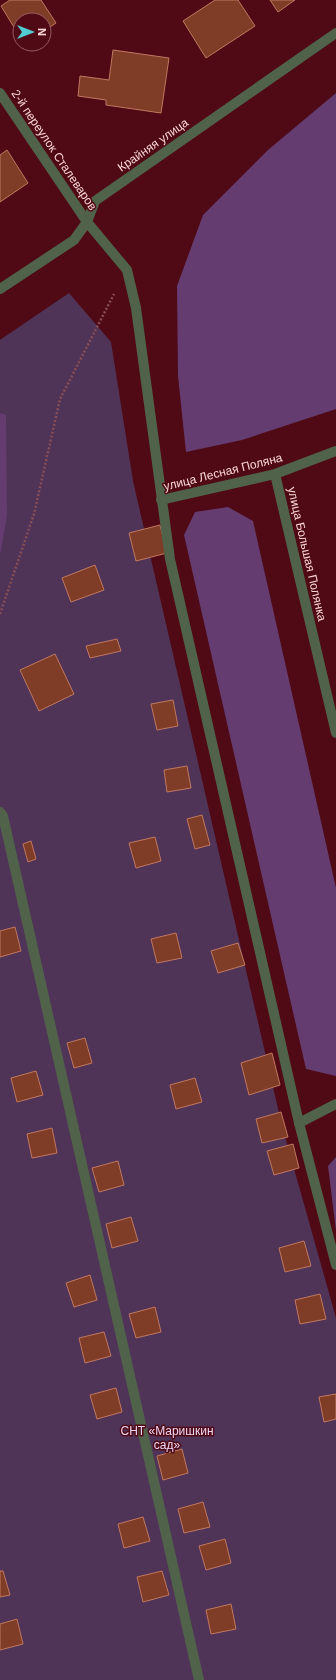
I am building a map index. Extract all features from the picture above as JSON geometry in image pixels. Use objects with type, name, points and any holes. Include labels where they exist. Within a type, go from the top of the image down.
[{"type":"street","name":"Крайняя улица","points":[[0,289],[74,240],[86,222],[95,201],[336,34]]},
{"type":"street","name":"2-й переулок Сталеваров","points":[[0,93],[86,222],[127,270]]},
{"type":"street","points":[[127,270],[136,308],[170,559],[299,1123],[336,1265]]},
{"type":"street","name":"улица Лесная Поляна","points":[[161,500],[275,474],[336,451]]},
{"type":"street","name":"улица Большая Полянка","points":[[275,474],[336,733]]},
{"type":"street","points":[[0,812],[5,823],[199,1680]]},
{"type":"street","points":[[299,1123],[336,1104]]},
{"type":"path","points":[[0,614],[34,514],[60,399],[127,270]]},
{"type":"green space","name":"СНТ «Маришкин сад»","points":[[69,293],[111,342],[133,481],[282,1126],[336,1318],[336,1680],[0,1680],[0,340]]},
{"type":"shaded area","points":[[336,93],[336,409],[242,440],[186,452],[178,376],[177,286],[203,215],[268,150]]},
{"type":"shaded area","points":[[0,413],[6,415],[7,516],[0,555]]},
{"type":"shaded area","points":[[228,507],[253,521],[336,888],[336,1076],[306,1069],[184,535],[195,512]]},
{"type":"shaded area","points":[[336,1157],[336,1231],[328,1166]]},
{"type":"building","points":[[10,0],[41,0],[49,12],[12,12],[12,24],[1,6]]},
{"type":"building","points":[[215,0],[238,0],[255,26],[206,58],[183,21]]},
{"type":"building","points":[[270,0],[295,0],[278,12]]},
{"type":"building","points":[[52,17],[56,23],[52,26]]},
{"type":"building","points":[[113,50],[169,58],[161,113],[106,105],[106,100],[78,96],[80,76],[109,80]]},
{"type":"building","points":[[7,150],[28,183],[0,202],[0,155]]},
{"type":"building","points":[[160,525],[167,553],[136,561],[129,533]]},
{"type":"building","points":[[95,565],[104,590],[71,602],[62,578]]},
{"type":"building","points":[[117,639],[121,651],[90,658],[86,646]]},
{"type":"building","points":[[55,654],[74,694],[39,711],[20,670]]},
{"type":"building","points":[[173,700],[178,726],[157,730],[151,704]]},
{"type":"building","points":[[187,766],[191,788],[167,792],[164,770]]},
{"type":"building","points":[[202,815],[210,845],[195,849],[187,819]]},
{"type":"building","points":[[155,837],[161,861],[136,868],[129,843]]},
{"type":"building","points":[[31,841],[36,859],[28,862],[23,844]]},
{"type":"building","points":[[15,927],[21,951],[0,957],[0,931]]},
{"type":"building","points":[[176,933],[182,958],[157,963],[151,939]]},
{"type":"building","points":[[238,943],[245,965],[218,973],[211,951]]},
{"type":"building","points":[[85,1038],[92,1063],[74,1068],[67,1043]]},
{"type":"building","points":[[272,1053],[280,1085],[249,1095],[241,1063]]},
{"type":"building","points":[[36,1071],[43,1095],[17,1102],[11,1078]]},
{"type":"building","points":[[195,1078],[202,1102],[176,1109],[170,1085]]},
{"type":"building","points":[[281,1112],[288,1137],[262,1143],[256,1119]]},
{"type":"building","points":[[52,1128],[57,1153],[32,1158],[27,1134]]},
{"type":"building","points":[[293,1144],[299,1168],[274,1175],[267,1151]]},
{"type":"building","points":[[118,1161],[124,1185],[99,1192],[92,1168]]},
{"type":"building","points":[[131,1217],[138,1241],[112,1248],[106,1224]]},
{"type":"building","points":[[304,1241],[311,1266],[285,1272],[279,1248]]},
{"type":"building","points":[[90,1275],[97,1300],[74,1307],[66,1283]]},
{"type":"building","points":[[320,1294],[326,1319],[300,1324],[295,1300]]},
{"type":"building","points":[[155,1307],[161,1332],[136,1338],[129,1314]]},
{"type":"building","points":[[104,1332],[111,1356],[85,1363],[79,1338]]},
{"type":"building","points":[[116,1388],[122,1412],[97,1419],[90,1395]]},
{"type":"building","points":[[336,1394],[336,1419],[324,1422],[319,1397]]},
{"type":"building","points":[[182,1449],[188,1473],[163,1480],[157,1456]]},
{"type":"building","points":[[203,1502],[210,1527],[184,1533],[178,1509]]},
{"type":"building","points":[[143,1517],[150,1541],[124,1548],[118,1524]]},
{"type":"building","points":[[225,1539],[231,1563],[206,1570],[199,1546]]},
{"type":"building","points":[[0,1571],[3,1571],[10,1595],[0,1597]]},
{"type":"building","points":[[162,1571],[169,1595],[143,1602],[137,1577]]},
{"type":"building","points":[[231,1604],[236,1629],[211,1634],[206,1610]]},
{"type":"building","points":[[17,1619],[23,1644],[0,1650],[0,1624]]}]
